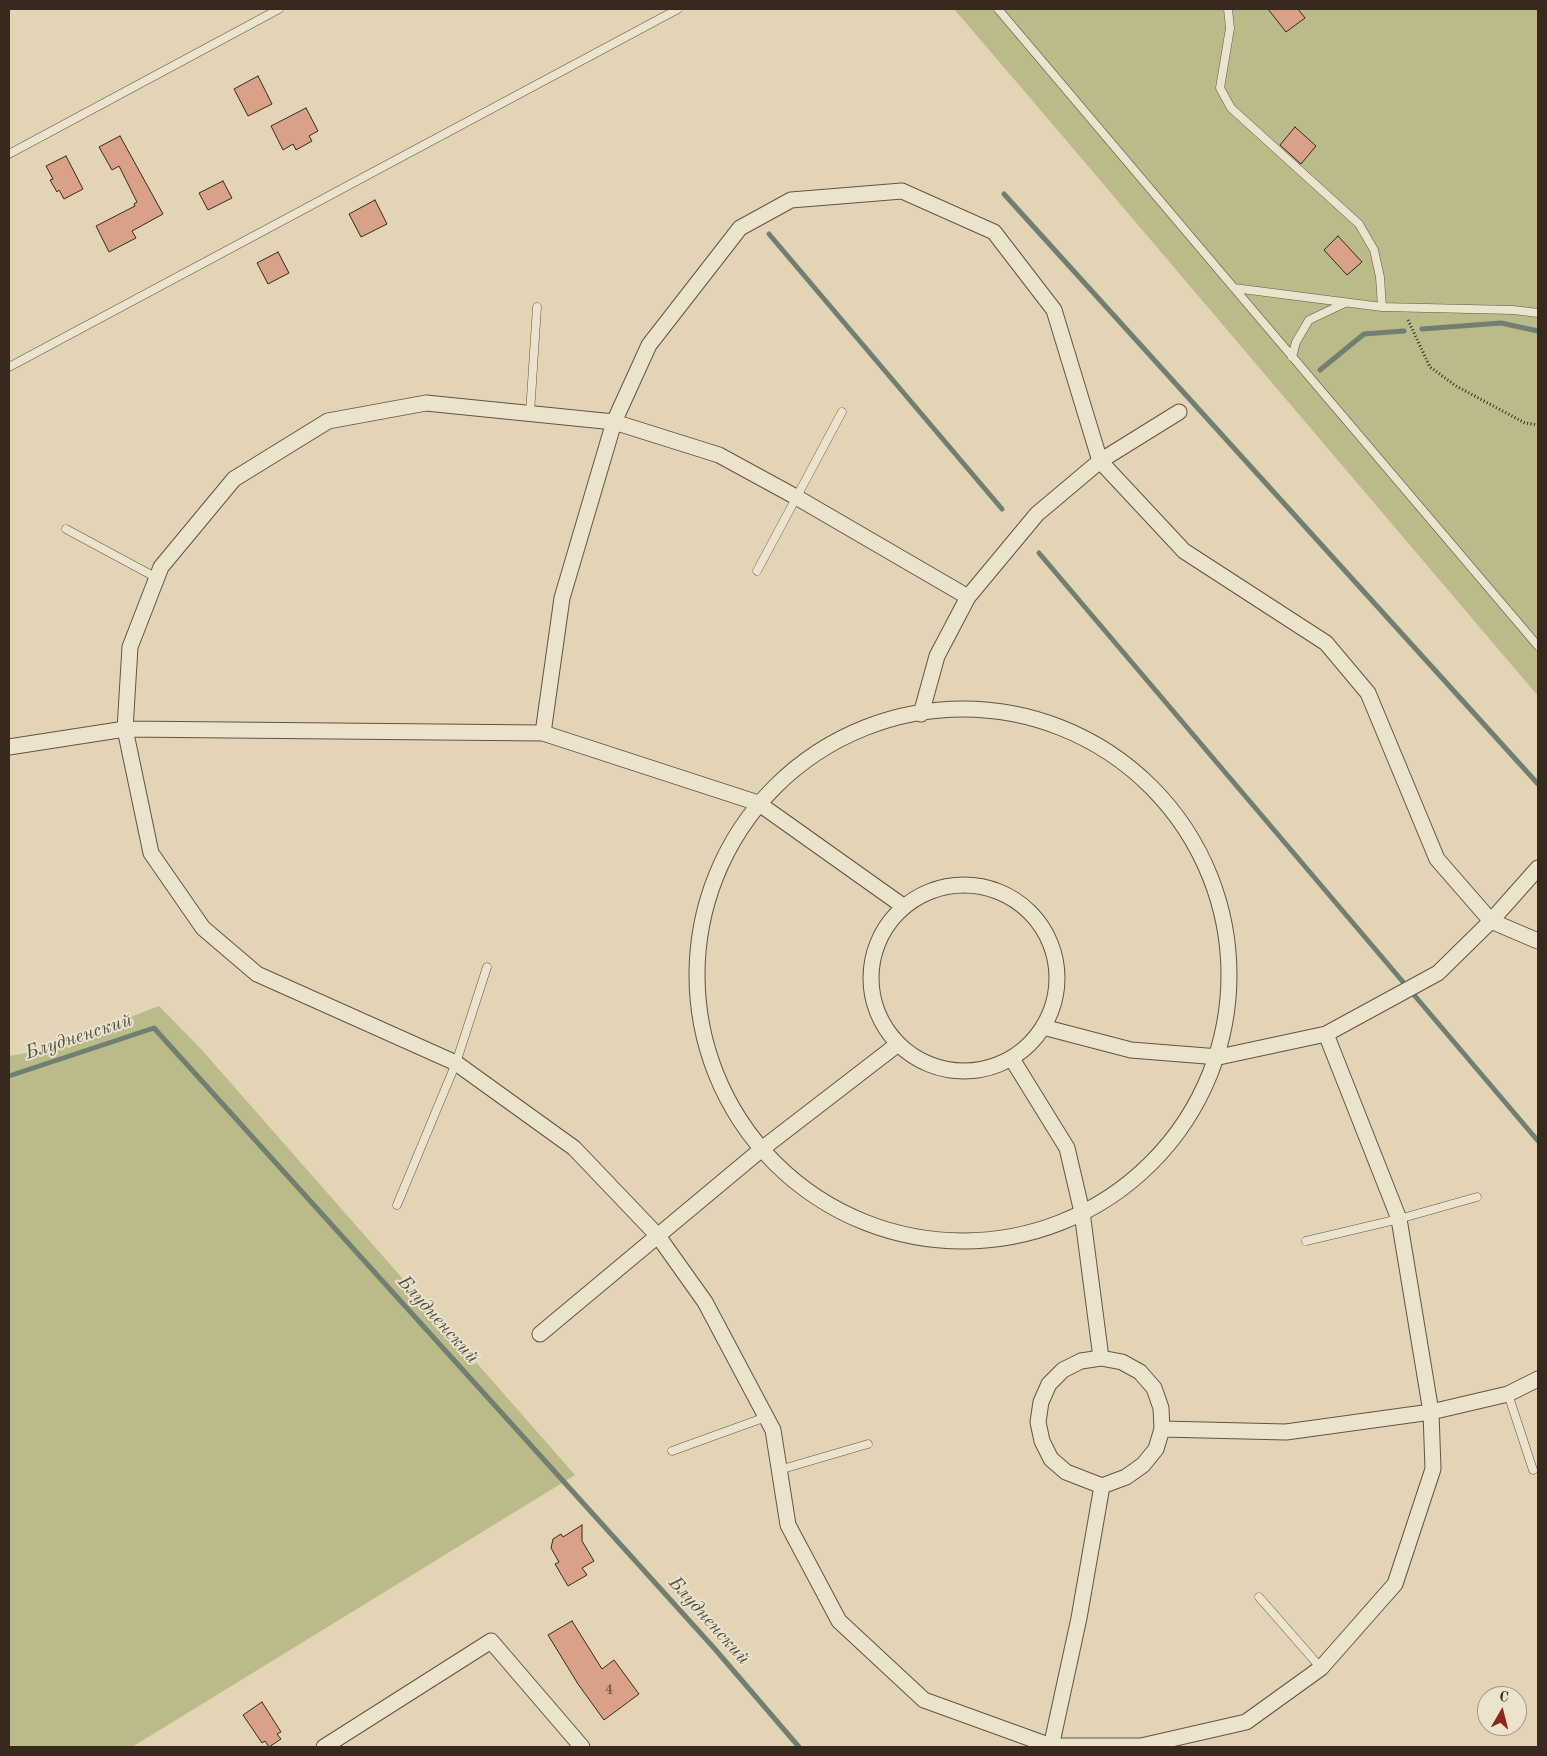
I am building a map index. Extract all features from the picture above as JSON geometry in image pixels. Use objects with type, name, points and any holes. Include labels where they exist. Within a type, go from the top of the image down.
[{"type":"street","points":[[543,733],[562,598],[614,422],[649,345],[740,228],[791,200],[902,191],[994,232],[1054,310],[1100,461],[1184,551],[1326,643],[1368,694],[1437,859],[1491,921],[1538,941]]},
{"type":"street","points":[[968,597],[796,496],[719,455],[614,422],[426,403],[328,421],[234,479],[161,567],[130,647],[125,729],[151,853],[203,928],[257,974],[456,1063],[574,1148],[658,1236],[705,1302],[773,1430],[788,1525],[839,1621],[924,1700],[1051,1747],[1141,1746],[1246,1722],[1321,1668],[1395,1584],[1433,1469],[1431,1412],[1399,1219],[1326,1034]]},
{"type":"street","points":[[921,714],[937,656],[968,597],[1037,514],[1100,461],[1179,412]]},
{"type":"street","points":[[975,708],[1055,724],[1127,764],[1183,822],[1219,896],[1232,977],[1218,1057],[1180,1134],[1119,1194],[1042,1231],[957,1243],[873,1228],[798,1186],[740,1123],[705,1045],[696,960],[714,877],[758,803],[819,750],[894,717],[975,708]]},
{"type":"street","points":[[9,747],[125,729],[543,733],[758,803],[903,906]]},
{"type":"street","points":[[1043,1028],[1131,1050],[1218,1057],[1326,1034],[1438,973],[1491,921],[1538,868]]},
{"type":"street","points":[[960,884],[991,888],[1019,901],[1041,923],[1054,951],[1058,982],[1052,1012],[1043,1028],[1036,1039],[1012,1059],[983,1070],[952,1071],[923,1062],[898,1044],[880,1019],[871,989],[872,959],[883,930],[903,906],[930,890],[960,884]]},
{"type":"street","points":[[540,1334],[763,1148],[898,1044]]},
{"type":"street","points":[[1012,1059],[1068,1148],[1082,1212],[1101,1358]]},
{"type":"street","points":[[1101,1358],[1122,1362],[1140,1372],[1154,1388],[1162,1408],[1162,1428],[1156,1449],[1143,1465],[1126,1477],[1102,1486],[1066,1472],[1051,1459],[1042,1442],[1038,1422],[1041,1402],[1050,1384],[1063,1370],[1081,1361],[1101,1358]]},
{"type":"street","points":[[1162,1428],[1286,1432],[1431,1412],[1508,1394],[1538,1379]]},
{"type":"street","points":[[1051,1747],[1079,1618],[1102,1486]]},
{"type":"street","points":[[324,1747],[491,1641],[582,1747]]},
{"type":"lane","points":[[9,154],[279,9]]},
{"type":"lane","points":[[9,367],[678,9]]},
{"type":"lane","points":[[998,9],[1538,646]]},
{"type":"lane","points":[[1228,9],[1230,28],[1220,88],[1230,108],[1359,224],[1374,250],[1380,277],[1382,307]]},
{"type":"lane","points":[[1234,288],[1382,307],[1513,310],[1538,313]]},
{"type":"lane","points":[[1292,357],[1296,342],[1309,320],[1345,303]]},
{"type":"lane","points":[[530,413],[537,306]]},
{"type":"lane","points":[[757,571],[842,412]]},
{"type":"lane","points":[[66,529],[157,578]]},
{"type":"lane","points":[[397,1205],[456,1063],[487,967]]},
{"type":"lane","points":[[1306,1241],[1399,1219],[1477,1197]]},
{"type":"lane","points":[[1508,1394],[1533,1470]]},
{"type":"lane","points":[[672,1451],[766,1417]]},
{"type":"lane","points":[[779,1470],[868,1444]]},
{"type":"lane","points":[[1259,1597],[1321,1668]]},
{"type":"path","points":[[1402,308],[1430,367],[1456,386],[1525,423],[1538,425]]},
{"type":"green space","points":[[954,9],[1538,9],[1538,696],[1037,106]]},
{"type":"green space","points":[[159,1006],[201,1049],[575,1475],[132,1747],[9,1747],[9,1056],[44,1050]]},
{"type":"building","points":[[1268,9],[1298,9],[1305,18],[1286,32]]},
{"type":"building","points":[[258,76],[272,104],[248,116],[234,89]]},
{"type":"building","points":[[306,108],[318,131],[309,136],[312,141],[296,150],[293,144],[283,150],[271,126]]},
{"type":"building","points":[[1295,127],[1316,146],[1301,164],[1280,145]]},
{"type":"building","points":[[120,136],[163,214],[132,231],[136,238],[109,252],[96,226],[135,206],[134,204],[137,202],[119,166],[112,170],[99,147]]},
{"type":"building","points":[[66,156],[83,189],[64,199],[50,180],[53,179],[46,166]]},
{"type":"building","points":[[223,181],[232,198],[208,210],[199,193]]},
{"type":"building","points":[[375,200],[387,224],[361,237],[349,214]]},
{"type":"building","points":[[1338,236],[1362,262],[1347,275],[1324,250]]},
{"type":"building","points":[[278,252],[289,273],[268,284],[257,263]]},
{"type":"building","points":[[582,1525],[582,1541],[594,1561],[582,1568],[587,1575],[568,1586],[555,1564],[559,1562],[551,1548],[553,1539],[561,1534],[563,1537]]},
{"type":"building","points":[[572,1621],[602,1669],[614,1660],[639,1694],[604,1720],[578,1684],[548,1635]]},
{"type":"building","points":[[262,1702],[281,1732],[277,1734],[281,1739],[269,1747],[265,1741],[262,1743],[243,1715]]},
{"type":"waterway","points":[[1004,194],[1538,784]]},
{"type":"waterway","points":[[769,234],[1002,509]]},
{"type":"waterway","points":[[1422,329],[1501,323],[1538,331]]},
{"type":"waterway","points":[[1320,370],[1364,334],[1404,331]]},
{"type":"waterway","points":[[1039,553],[1538,1141]]},
{"type":"waterway","name":"Блудненский","points":[[9,1076],[154,1028],[714,1648],[799,1747]]}]
